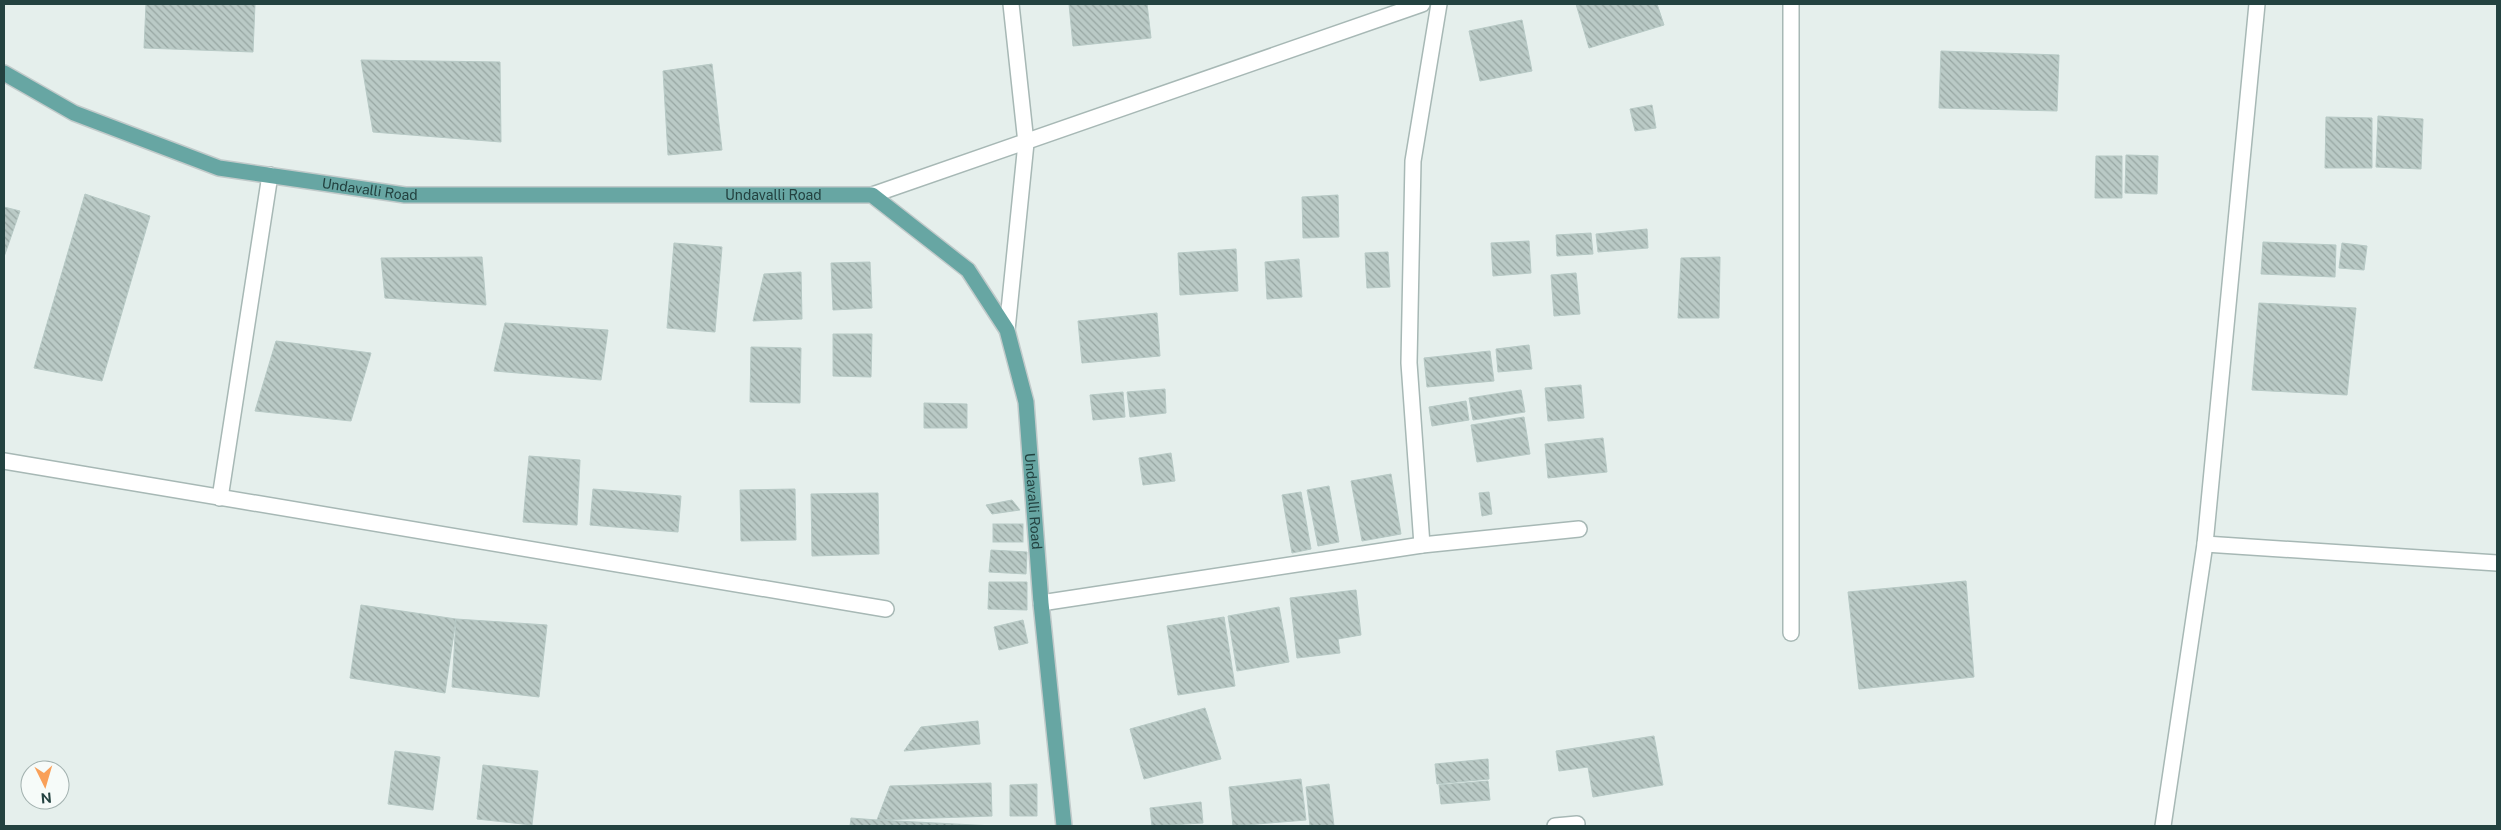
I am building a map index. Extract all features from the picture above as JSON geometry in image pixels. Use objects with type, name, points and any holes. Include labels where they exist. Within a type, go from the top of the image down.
[{"type":"main road","name":"Undavalli Road","points":[[4,73],[74,113],[219,168],[405,194],[872,195],[968,270],[1008,330],[1026,402],[1041,603],[1064,826]]},
{"type":"street","points":[[1008,330],[1026,143],[1011,4]]},
{"type":"street","points":[[872,195],[1422,4]]},
{"type":"street","points":[[1422,544],[1409,363],[1414,161],[1439,4]]},
{"type":"street","points":[[1791,4],[1791,633]]},
{"type":"street","points":[[2163,826],[2205,544],[2257,4]]},
{"type":"street","points":[[220,498],[270,175]]},
{"type":"street","points":[[4,462],[886,609]]},
{"type":"street","points":[[1041,603],[1422,544],[1579,529]]},
{"type":"street","points":[[2205,544],[2497,563]]},
{"type":"street","points":[[1555,826],[1577,824]]},
{"type":"building","points":[[146,4],[255,4],[253,52],[144,48]]},
{"type":"building","points":[[1069,4],[1147,4],[1151,38],[1073,46]]},
{"type":"building","points":[[1576,4],[1657,4],[1664,25],[1589,48]]},
{"type":"building","points":[[1522,20],[1532,71],[1480,81],[1469,31]]},
{"type":"building","points":[[1941,51],[2059,55],[2057,111],[1939,108]]},
{"type":"building","points":[[361,60],[500,62],[501,142],[373,132]]},
{"type":"building","points":[[712,64],[722,150],[668,155],[663,71]]},
{"type":"building","points":[[1652,105],[1656,128],[1635,131],[1630,109]]},
{"type":"building","points":[[2378,116],[2423,119],[2421,169],[2376,167]]},
{"type":"building","points":[[2326,117],[2372,118],[2372,168],[2325,168]]},
{"type":"building","points":[[2126,155],[2158,156],[2157,194],[2125,193]]},
{"type":"building","points":[[2096,156],[2122,156],[2122,198],[2095,198]]},
{"type":"building","points":[[85,194],[150,216],[102,381],[34,368]]},
{"type":"building","points":[[1338,195],[1339,237],[1303,238],[1302,197]]},
{"type":"building","points":[[4,207],[20,211],[4,257]]},
{"type":"building","points":[[1647,229],[1648,248],[1598,252],[1596,234]]},
{"type":"building","points":[[1591,233],[1593,254],[1557,256],[1556,235]]},
{"type":"building","points":[[1529,241],[1531,273],[1493,276],[1491,243]]},
{"type":"building","points":[[2263,242],[2336,245],[2335,277],[2261,274]]},
{"type":"building","points":[[674,243],[722,247],[715,332],[667,328]]},
{"type":"building","points":[[2342,243],[2367,246],[2364,270],[2339,268]]},
{"type":"building","points":[[1236,249],[1238,291],[1180,295],[1178,253]]},
{"type":"building","points":[[1388,252],[1390,287],[1367,288],[1365,253]]},
{"type":"building","points":[[482,257],[486,305],[385,298],[381,258]]},
{"type":"building","points":[[1720,257],[1719,318],[1678,318],[1681,258]]},
{"type":"building","points":[[1299,259],[1302,297],[1267,299],[1265,262]]},
{"type":"building","points":[[870,262],[872,308],[833,310],[831,263]]},
{"type":"building","points":[[801,272],[802,319],[753,321],[764,274]]},
{"type":"building","points":[[1576,273],[1580,314],[1554,316],[1551,275]]},
{"type":"building","points":[[2259,303],[2356,308],[2347,395],[2252,390]]},
{"type":"building","points":[[1157,313],[1160,356],[1082,363],[1078,321]]},
{"type":"building","points":[[505,323],[608,330],[601,380],[494,371]]},
{"type":"building","points":[[833,334],[872,334],[871,377],[833,376]]},
{"type":"building","points":[[276,341],[371,353],[351,421],[255,411]]},
{"type":"building","points":[[1529,345],[1532,369],[1498,372],[1496,349]]},
{"type":"building","points":[[751,347],[801,348],[800,403],[750,402]]},
{"type":"building","points":[[1490,351],[1494,381],[1427,387],[1424,358]]},
{"type":"building","points":[[1581,385],[1584,418],[1548,421],[1545,388]]},
{"type":"building","points":[[1165,389],[1166,413],[1130,417],[1127,392]]},
{"type":"building","points":[[1521,390],[1525,412],[1473,420],[1469,398]]},
{"type":"building","points":[[1123,392],[1125,417],[1093,420],[1090,395]]},
{"type":"building","points":[[1466,401],[1469,420],[1432,426],[1429,407]]},
{"type":"building","points":[[924,403],[967,404],[967,428],[924,428]]},
{"type":"building","points":[[1524,417],[1530,454],[1477,462],[1471,425]]},
{"type":"building","points":[[1603,438],[1607,472],[1548,478],[1545,444]]},
{"type":"building","points":[[1171,453],[1175,481],[1143,485],[1139,458]]},
{"type":"building","points":[[529,456],[580,460],[577,525],[523,522]]},
{"type":"building","points":[[1391,474],[1401,534],[1362,541],[1351,481]]},
{"type":"building","points":[[1329,486],[1339,542],[1318,546],[1307,490]]},
{"type":"building","points":[[593,489],[681,496],[678,532],[590,525]]},
{"type":"building","points":[[795,489],[796,540],[741,541],[740,490]]},
{"type":"building","points":[[1301,492],[1311,549],[1292,553],[1282,495]]},
{"type":"building","points":[[1489,492],[1492,514],[1482,516],[1479,493]]},
{"type":"building","points":[[878,493],[879,554],[812,556],[811,494]]},
{"type":"building","points":[[1012,500],[1020,510],[992,514],[986,505]]},
{"type":"building","points":[[993,524],[1023,524],[1023,542],[993,542]]},
{"type":"building","points":[[991,550],[1027,552],[1026,574],[989,572]]},
{"type":"building","points":[[1966,581],[1974,677],[1859,689],[1848,592]]},
{"type":"building","points":[[989,582],[1027,582],[1027,610],[988,609]]},
{"type":"building","points":[[1356,590],[1361,635],[1338,639],[1340,653],[1297,658],[1290,598]]},
{"type":"building","points":[[361,605],[456,619],[445,693],[350,678]]},
{"type":"building","points":[[1279,607],[1289,662],[1237,671],[1228,616]]},
{"type":"building","points":[[1224,617],[1235,686],[1178,695],[1167,626]]},
{"type":"building","points":[[456,619],[547,625],[539,697],[452,687]]},
{"type":"building","points":[[1023,620],[1028,643],[999,650],[994,627]]},
{"type":"building","points":[[1205,708],[1221,759],[1144,779],[1130,729]]},
{"type":"building","points":[[978,721],[980,744],[904,751],[921,727]]},
{"type":"building","points":[[1654,736],[1663,785],[1593,797],[1588,767],[1559,771],[1556,751]]},
{"type":"building","points":[[395,751],[440,757],[433,810],[388,804]]},
{"type":"building","points":[[1488,759],[1489,779],[1437,784],[1435,764]]},
{"type":"building","points":[[483,765],[538,771],[532,825],[477,819]]},
{"type":"building","points":[[1301,779],[1306,820],[1233,826],[1229,787]]},
{"type":"building","points":[[1488,781],[1490,800],[1441,804],[1439,785]]},
{"type":"building","points":[[991,783],[992,816],[877,820],[890,786]]},
{"type":"building","points":[[1037,784],[1037,816],[1010,816],[1010,785]]},
{"type":"building","points":[[1329,784],[1334,826],[1310,826],[1306,787]]},
{"type":"building","points":[[1201,802],[1203,823],[1152,826],[1150,808]]},
{"type":"building","points":[[851,818],[877,820],[994,826],[850,826]]}]
